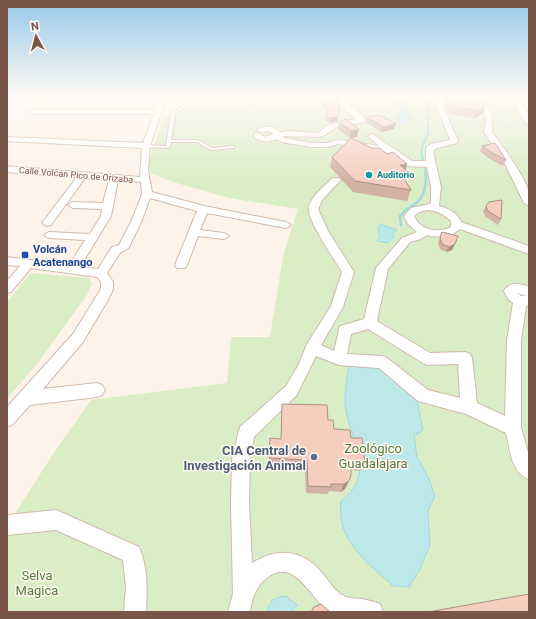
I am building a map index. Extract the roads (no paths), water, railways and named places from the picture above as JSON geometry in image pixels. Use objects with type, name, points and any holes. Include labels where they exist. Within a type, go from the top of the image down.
[{"type":"street","points":[[7,419],[78,338],[106,289],[105,273],[124,251],[123,247],[137,220],[147,194],[144,171],[146,146],[154,126]]},
{"type":"street","points":[[260,133],[269,129],[280,134],[289,133],[317,135],[326,132],[331,127],[344,126]]},
{"type":"street","points":[[366,126],[378,134],[369,137],[410,164],[430,164]]},
{"type":"street","points":[[434,208],[436,201],[436,181],[430,164],[431,154],[428,150],[434,146],[454,141],[448,126]]},
{"type":"street","points":[[489,126],[488,132],[501,148],[529,202]]},
{"type":"street","points":[[280,134],[281,140],[299,142],[303,144],[321,145],[338,142],[389,150]]},
{"type":"street","points":[[7,139],[146,146]]},
{"type":"street","name":"Calle Volcán Pico de Orizaba","points":[[7,169],[146,180]]},
{"type":"street","points":[[47,223],[83,175]]},
{"type":"street","points":[[78,260],[106,216],[114,178]]},
{"type":"street","points":[[241,602],[240,504],[242,459],[246,433],[291,391],[304,368],[312,348],[337,307],[348,272],[314,215],[313,207],[322,193],[336,180]]},
{"type":"street","points":[[147,194],[203,209],[286,225]]},
{"type":"street","points":[[73,205],[107,206]]},
{"type":"street","points":[[474,231],[447,233],[426,232],[413,225],[409,216],[414,210],[420,208],[434,208],[447,212],[456,220],[457,224],[529,250]]},
{"type":"street","points":[[181,265],[203,209]]},
{"type":"street","points":[[447,233],[453,231],[457,224]]},
{"type":"street","points":[[194,232],[224,236]]},
{"type":"street","points":[[370,323],[382,268],[406,240],[417,237],[426,232]]},
{"type":"street","points":[[49,235],[92,238]]},
{"type":"street","points":[[7,261],[105,273]]},
{"type":"street","points":[[7,288],[29,263]]},
{"type":"street","points":[[526,292],[514,340],[513,428],[522,462],[529,470]]},
{"type":"street","points":[[339,359],[345,330],[370,323],[428,359],[464,358],[469,407]]},
{"type":"street","points":[[312,348],[339,359],[382,362],[424,396],[469,407],[513,428]]},
{"type":"street","points":[[26,398],[97,390]]},
{"type":"street","points":[[7,525],[56,520],[132,554],[137,586],[135,612]]},
{"type":"street","points":[[241,602],[248,582],[263,567],[276,562],[289,562],[304,569],[311,575],[328,597],[337,605],[351,610],[372,612]]},
{"type":"lane","points":[[146,146],[168,147],[171,126]]},
{"type":"lane","points":[[169,141],[198,141],[211,149],[233,147]]},
{"type":"water","points":[[380,224],[397,230],[393,233],[394,237],[388,243],[377,241],[380,237],[378,229]]},
{"type":"water","points":[[349,363],[380,364],[415,391],[423,430],[414,436],[417,457],[429,479],[435,496],[428,511],[430,545],[419,571],[409,587],[393,586],[355,550],[343,528],[341,501],[352,490],[358,478],[360,466],[345,400]]},
{"type":"water","points":[[282,596],[287,597],[297,605],[291,612],[266,612],[272,600]]},
{"type":"waterway","points":[[422,157],[422,146],[428,133],[428,126]]},
{"type":"waterway","points":[[422,156],[423,161]]},
{"type":"waterway","points":[[401,225],[400,216],[419,201],[424,193],[426,183],[425,168]]},
{"type":"place","name":"Auditorio","points":[[369,175]]},
{"type":"place","name":"Volcán Acatenango","points":[[25,255]]},
{"type":"place","name":"CIA Central de Investigación Animal","points":[[314,457]]},
{"type":"park label","name":"Zoológico Guadalajara","points":[[373,456]]},
{"type":"park label","name":"Selva Magica","points":[[37,582]]}]
